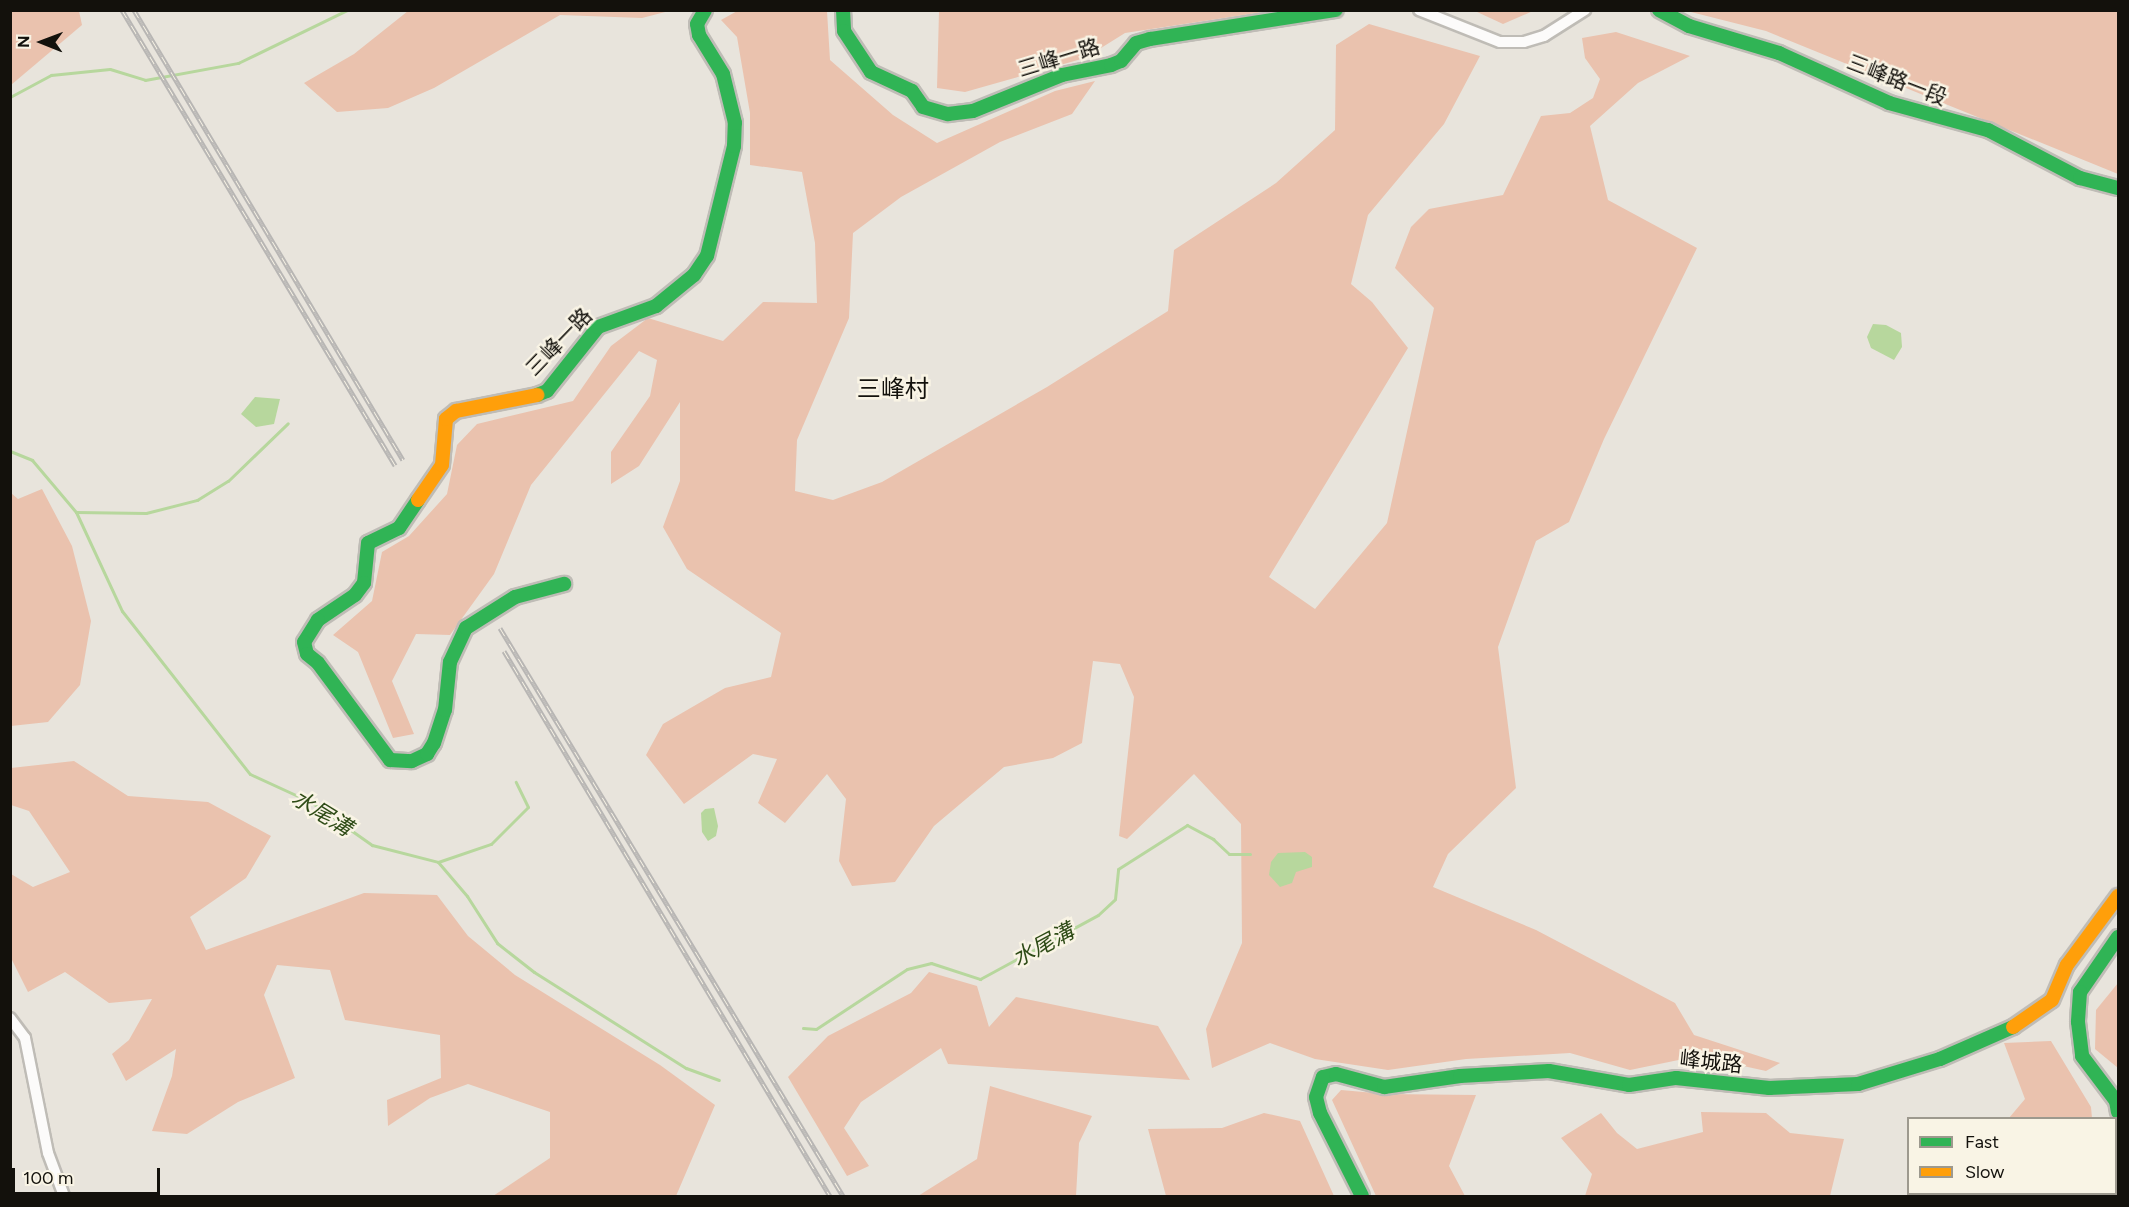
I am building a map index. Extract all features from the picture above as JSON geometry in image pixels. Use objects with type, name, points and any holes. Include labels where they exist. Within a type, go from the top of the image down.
[{"type":"street","name":"三峰一路","points":[[564,584],[515,597],[466,628],[450,662],[445,710],[434,743],[427,754],[412,761],[401,762],[386,756],[318,663],[307,654],[304,642],[318,620],[355,595],[364,583],[363,554],[368,543],[399,528],[442,465],[446,419],[456,411],[531,398],[547,391],[598,327],[656,306],[694,275],[707,256],[734,146],[735,123],[723,74],[699,35],[697,24],[705,10]]},
{"type":"street","name":"三峰一路","points":[[843,10],[844,31],[871,72],[912,91],[923,108],[948,114],[974,111],[1062,75],[1111,65],[1121,61],[1136,44],[1150,39],[1336,10]]},
{"type":"street","points":[[1419,10],[1500,42],[1524,42],[1544,36],[1585,10]]},
{"type":"street","name":"三峰路一段","points":[[1659,10],[1689,26],[1779,53],[1889,103],[1937,120],[1988,130],[2080,178],[2118,188]]},
{"type":"street","name":"峰城路","points":[[1362,1197],[1320,1113],[1316,1097],[1323,1077],[1336,1074],[1384,1087],[1425,1084],[1460,1076],[1549,1071],[1629,1085],[1676,1078],[1769,1088],[1858,1084],[1940,1059],[2022,1023],[2052,1000],[2067,965],[2118,896]]},
{"type":"street","points":[[2118,937],[2080,992],[2078,1022],[2082,1056],[2116,1101],[2118,1112]]},
{"type":"street","points":[[10,1018],[25,1038],[48,1153],[64,1197]]},
{"type":"shaded area","points":[[739,10],[827,11],[830,60],[893,115],[937,143],[1055,91],[1095,81],[1072,114],[1000,142],[901,197],[853,233],[849,318],[797,440],[795,491],[833,500],[882,482],[1047,387],[1168,311],[1174,250],[1276,183],[1335,130],[1336,45],[1369,24],[1480,56],[1444,124],[1368,215],[1351,284],[1372,302],[1408,348],[1269,577],[1315,609],[1387,523],[1434,308],[1395,268],[1411,227],[1429,209],[1503,195],[1541,116],[1570,113],[1593,98],[1600,79],[1585,58],[1582,38],[1616,32],[1690,56],[1638,83],[1590,126],[1608,200],[1697,248],[1604,439],[1569,522],[1536,541],[1498,647],[1516,788],[1448,854],[1433,887],[1536,930],[1675,1003],[1694,1035],[1780,1063],[1766,1071],[1698,1056],[1630,1070],[1570,1053],[1466,1059],[1388,1070],[1315,1059],[1270,1043],[1212,1068],[1206,1029],[1242,943],[1241,824],[1194,774],[1127,839],[1119,836],[1134,697],[1120,664],[1093,661],[1082,743],[1053,758],[1004,767],[934,826],[895,882],[852,886],[839,861],[846,799],[827,774],[785,823],[758,803],[777,759],[753,754],[684,804],[646,755],[663,724],[725,688],[771,677],[781,633],[687,569],[663,527],[680,481],[680,402],[639,466],[611,484],[611,452],[650,396],[657,360],[639,351],[531,485],[494,574],[450,635],[416,634],[392,681],[414,734],[393,738],[358,652],[333,635],[372,601],[382,552],[409,536],[447,494],[457,445],[477,424],[573,401],[611,346],[648,318],[723,341],[763,302],[817,303],[815,243],[802,172],[750,165],[750,113],[737,37],[721,20]]},
{"type":"shaded area","points":[[939,10],[1270,11],[1125,33],[1085,58],[965,92],[937,88]]},
{"type":"shaded area","points":[[10,11],[79,11],[82,25],[11,85]]},
{"type":"shaded area","points":[[408,11],[669,11],[642,18],[560,15],[434,88],[388,108],[337,112],[304,83],[354,54]]},
{"type":"shaded area","points":[[1475,11],[1533,11],[1503,24]]},
{"type":"shaded area","points":[[1687,11],[2118,11],[2118,174],[1766,31]]},
{"type":"shaded area","points":[[1873,324],[1886,325],[1901,333],[1902,347],[1894,360],[1871,348],[1867,337]]},
{"type":"shaded area","points":[[255,397],[280,399],[274,424],[256,427],[241,414]]},
{"type":"shaded area","points":[[42,489],[72,546],[91,621],[80,685],[48,722],[11,726],[11,493],[18,499]]},
{"type":"shaded area","points":[[74,761],[128,796],[208,802],[271,836],[246,878],[190,917],[206,950],[364,893],[437,895],[468,936],[515,975],[660,1065],[715,1105],[676,1196],[493,1196],[550,1158],[550,1112],[468,1084],[430,1098],[388,1126],[387,1100],[441,1078],[440,1035],[345,1020],[330,970],[277,965],[264,995],[295,1078],[238,1102],[187,1134],[152,1131],[172,1076],[176,1049],[126,1081],[112,1054],[129,1040],[152,999],[109,1003],[65,972],[28,992],[11,958],[11,874],[33,887],[70,872],[29,811],[11,805],[11,768]]},
{"type":"shaded area","points":[[714,808],[718,826],[716,836],[708,841],[702,832],[701,813],[705,809]]},
{"type":"shaded area","points":[[1305,852],[1312,857],[1312,867],[1296,872],[1292,883],[1280,887],[1269,875],[1271,862],[1278,853]]},
{"type":"shaded area","points":[[929,972],[977,986],[989,1027],[1016,997],[1158,1026],[1190,1080],[948,1064],[941,1048],[861,1102],[844,1128],[869,1166],[847,1176],[788,1077],[828,1036],[911,993]]},
{"type":"shaded area","points":[[2118,983],[2118,1068],[2095,1049],[2096,1010]]},
{"type":"shaded area","points":[[2051,1041],[2091,1107],[2092,1117],[2010,1117],[2025,1099],[2004,1043]]},
{"type":"shaded area","points":[[990,1086],[1092,1116],[1079,1143],[1076,1196],[918,1196],[977,1159]]},
{"type":"shaded area","points":[[1341,1090],[1386,1094],[1476,1095],[1449,1166],[1465,1196],[1376,1196],[1332,1100]]},
{"type":"shaded area","points":[[1701,1112],[1766,1113],[1790,1133],[1844,1139],[1830,1196],[1585,1196],[1592,1174],[1561,1138],[1601,1113],[1617,1133],[1637,1149],[1703,1132]]},
{"type":"shaded area","points":[[1264,1113],[1300,1121],[1334,1196],[1166,1196],[1148,1129],[1222,1128]]},
{"type":"shaded area","points":[[2098,1195],[2098,1196],[1932,1196]]},
{"type":"waterway","points":[[10,97],[51,75],[110,69],[145,80],[238,63],[347,10]]},
{"type":"waterway","points":[[76,512],[146,513],[197,500],[228,481],[288,423]]},
{"type":"waterway","name":"水尾溝","points":[[10,451],[32,460],[76,512],[122,611],[250,774],[311,802],[372,845],[438,862],[467,896],[497,943],[534,972],[686,1068],[719,1080]]},
{"type":"waterway","points":[[438,862],[491,844],[528,807],[516,782]]},
{"type":"waterway","name":"水尾溝","points":[[803,1028],[816,1029],[907,969],[931,963],[980,979],[1098,915],[1115,899],[1118,869],[1187,825],[1213,839],[1229,854],[1250,854]]},
{"type":"railway","points":[[122,10],[395,465]]},
{"type":"railway","points":[[134,10],[403,460]]},
{"type":"railway","points":[[500,628],[843,1196]]},
{"type":"railway","points":[[504,651],[830,1196]]},
{"type":"traffic: fast","points":[[537,395],[547,391],[598,327],[656,306],[694,275],[707,256],[734,146],[735,123],[723,74],[699,35],[697,24],[705,10]]},
{"type":"traffic: fast","points":[[843,10],[844,31],[871,72],[912,91],[923,107],[948,114],[973,111],[1062,75],[1111,65],[1121,61],[1136,43],[1150,39],[1336,10]]},
{"type":"traffic: fast","points":[[1659,10],[1689,26],[1779,53],[1889,103],[1988,130],[2080,178],[2118,188]]},
{"type":"traffic: fast","points":[[418,500],[399,528],[368,543],[364,583],[355,595],[318,620],[304,642],[307,654],[318,663],[390,760],[412,761],[427,754],[434,743],[445,710],[450,662],[466,628],[515,597],[564,584]]},
{"type":"traffic: fast","points":[[2118,937],[2080,992],[2078,1022],[2082,1056],[2116,1101],[2118,1112]]},
{"type":"traffic: fast","points":[[1362,1196],[1320,1113],[1316,1097],[1323,1077],[1336,1074],[1384,1087],[1460,1076],[1549,1071],[1629,1085],[1676,1078],[1769,1088],[1858,1084],[1940,1059],[2013,1027]]},
{"type":"traffic: slow","points":[[418,500],[442,465],[446,419],[456,411],[537,395]]},
{"type":"traffic: slow","points":[[2013,1027],[2052,1000],[2067,965],[2118,896]]},
{"type":"district","name":"三峰村","points":[[893,389]]}]
